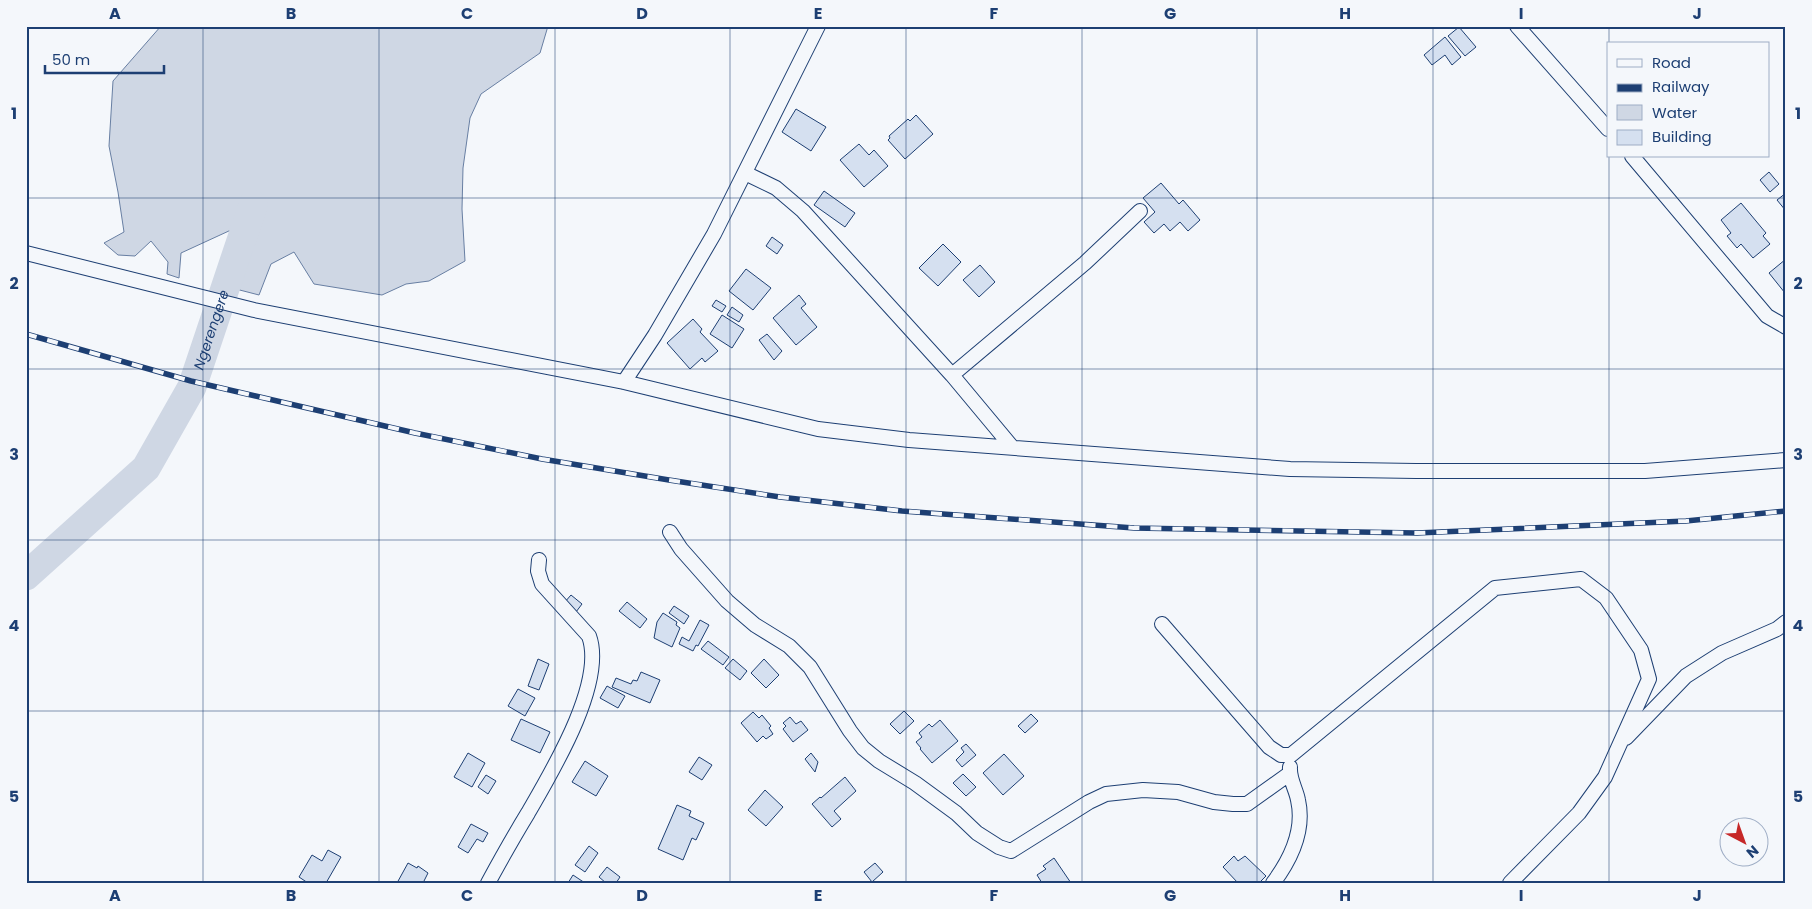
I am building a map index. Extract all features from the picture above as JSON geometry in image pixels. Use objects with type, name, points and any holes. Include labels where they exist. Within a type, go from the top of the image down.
[{"type":"street","points":[[624,382],[655,335],[714,234],[818,26]]},
{"type":"street","points":[[1517,26],[1607,128]]},
{"type":"street","points":[[1634,158],[1767,316],[1786,327]]},
{"type":"street","points":[[745,173],[776,188],[803,211],[952,376],[1012,447]]},
{"type":"street","points":[[952,376],[1085,263],[1140,211]]},
{"type":"street","points":[[26,252],[254,310],[624,382],[818,429],[909,440],[1290,469],[1645,471],[1786,460]]},
{"type":"street","points":[[670,532],[681,549],[727,601],[755,626],[789,646],[810,667],[850,731],[863,748],[956,813],[977,833],[999,847],[1010,851],[1089,802],[1106,794],[1143,790],[1178,792],[1214,802],[1247,804],[1289,774]]},
{"type":"street","points":[[488,883],[561,756],[581,708],[592,658],[589,636],[542,584],[538,571],[539,560]]},
{"type":"street","points":[[1162,624],[1269,747],[1281,755],[1291,755],[1495,588],[1581,579],[1606,598],[1631,635],[1641,650],[1648,679],[1605,777],[1579,813],[1510,883]]},
{"type":"street","points":[[1620,744],[1686,676],[1722,653],[1778,629],[1786,622]]},
{"type":"street","points":[[1273,883],[1293,850],[1299,832],[1298,800],[1289,774],[1291,755]]},
{"type":"water","points":[[161,26],[548,26],[540,53],[481,94],[470,118],[463,168],[462,209],[465,261],[429,281],[406,284],[382,295],[314,284],[294,252],[271,264],[259,295],[228,287],[243,248],[231,230],[181,253],[179,278],[167,274],[168,262],[151,241],[135,256],[118,255],[104,243],[124,232],[109,146],[113,81]]},
{"type":"building","points":[[1459,27],[1476,47],[1465,56],[1448,36]]},
{"type":"building","points":[[1445,37],[1461,57],[1452,65],[1445,55],[1432,65],[1424,55]]},
{"type":"building","points":[[796,109],[826,127],[811,151],[782,132]]},
{"type":"building","points":[[916,115],[933,134],[905,159],[888,140],[889,136],[908,119],[910,121]]},
{"type":"building","points":[[859,144],[869,155],[874,150],[888,166],[864,187],[840,160]]},
{"type":"building","points":[[1769,172],[1779,184],[1770,192],[1760,180]]},
{"type":"building","points":[[1161,183],[1179,204],[1183,200],[1200,220],[1188,231],[1180,222],[1170,231],[1164,224],[1154,233],[1144,222],[1155,212],[1143,198]]},
{"type":"building","points":[[824,191],[855,213],[845,227],[814,205]]},
{"type":"building","points":[[1786,193],[1786,211],[1777,200]]},
{"type":"building","points":[[1741,203],[1766,233],[1763,236],[1770,244],[1753,258],[1741,244],[1737,248],[1727,236],[1731,233],[1721,220]]},
{"type":"building","points":[[772,237],[783,245],[777,254],[766,246]]},
{"type":"building","points":[[943,244],[961,262],[938,286],[919,268]]},
{"type":"building","points":[[1786,259],[1786,292],[1785,293],[1769,273]]},
{"type":"building","points":[[980,265],[995,282],[979,297],[963,280]]},
{"type":"building","points":[[746,269],[771,288],[753,310],[729,291]]},
{"type":"building","points":[[799,295],[806,304],[801,308],[817,327],[796,345],[773,318]]},
{"type":"building","points":[[716,300],[726,306],[722,312],[712,306]]},
{"type":"building","points":[[732,307],[743,315],[739,322],[727,315]]},
{"type":"building","points":[[722,315],[744,329],[732,348],[710,334]]},
{"type":"building","points":[[693,319],[702,329],[700,332],[718,351],[705,362],[702,358],[690,369],[667,343]]},
{"type":"building","points":[[767,334],[782,351],[774,360],[759,340]]},
{"type":"building","points":[[571,595],[582,604],[576,612],[564,603]]},
{"type":"building","points":[[627,602],[647,619],[640,628],[619,611]]},
{"type":"building","points":[[674,606],[689,616],[684,624],[669,613]]},
{"type":"building","points":[[663,613],[677,622],[676,625],[680,628],[672,647],[654,638],[657,622]]},
{"type":"building","points":[[700,620],[709,625],[698,646],[696,645],[693,651],[679,644],[682,637],[689,641]]},
{"type":"building","points":[[708,641],[729,657],[723,665],[701,649]]},
{"type":"building","points":[[538,659],[549,664],[539,690],[528,686]]},
{"type":"building","points":[[733,659],[747,671],[740,680],[725,668]]},
{"type":"building","points":[[764,659],[779,675],[766,688],[751,673]]},
{"type":"building","points":[[641,672],[660,680],[650,703],[612,687],[616,678],[631,684],[633,680],[637,681]]},
{"type":"building","points":[[607,686],[625,696],[618,708],[600,698]]},
{"type":"building","points":[[518,689],[535,698],[525,716],[508,706]]},
{"type":"building","points":[[904,711],[914,721],[900,734],[890,724]]},
{"type":"building","points":[[753,712],[759,718],[762,715],[771,726],[769,728],[773,734],[766,739],[763,736],[757,742],[741,723]]},
{"type":"building","points":[[1031,714],[1038,721],[1025,733],[1018,726]]},
{"type":"building","points":[[790,717],[796,724],[801,721],[808,730],[793,742],[783,729],[786,726],[783,723]]},
{"type":"building","points":[[521,719],[550,732],[540,753],[511,740]]},
{"type":"building","points":[[940,720],[958,741],[932,763],[916,742],[922,737],[919,733],[929,724],[932,727]]},
{"type":"building","points":[[966,744],[976,755],[962,767],[956,760],[964,752],[961,748]]},
{"type":"building","points":[[468,753],[485,763],[472,787],[454,777]]},
{"type":"building","points":[[811,753],[818,762],[815,772],[805,759]]},
{"type":"building","points":[[1004,754],[1024,776],[1003,795],[983,773]]},
{"type":"building","points":[[699,757],[712,765],[702,780],[689,772]]},
{"type":"building","points":[[585,761],[608,776],[596,796],[572,782]]},
{"type":"building","points":[[963,774],[976,787],[966,796],[953,783]]},
{"type":"building","points":[[486,775],[496,781],[488,794],[478,787]]},
{"type":"building","points":[[845,777],[856,791],[834,811],[841,819],[832,827],[812,804]]},
{"type":"building","points":[[765,790],[783,807],[766,826],[748,810]]},
{"type":"building","points":[[677,805],[691,811],[689,816],[704,823],[696,840],[692,838],[683,860],[658,849]]},
{"type":"building","points":[[471,824],[488,833],[483,842],[477,839],[468,853],[458,847]]},
{"type":"building","points":[[589,846],[598,853],[585,872],[575,865]]},
{"type":"building","points":[[328,850],[341,857],[326,883],[308,883],[299,877],[312,855],[322,861]]},
{"type":"building","points":[[1234,856],[1238,861],[1245,856],[1266,876],[1259,883],[1238,883],[1223,867]]},
{"type":"building","points":[[1054,858],[1071,883],[1042,883],[1037,875],[1046,869],[1043,866]]},
{"type":"building","points":[[408,863],[417,868],[418,866],[428,873],[423,883],[397,883]]},
{"type":"building","points":[[875,863],[883,872],[872,882],[864,872]]},
{"type":"building","points":[[607,867],[620,877],[616,883],[606,883],[599,877]]},
{"type":"building","points":[[573,875],[585,883],[568,883]]},
{"type":"waterway","name":"Ngerengere","points":[[26,576],[146,468],[192,387],[253,205]]},
{"type":"railway","points":[[26,334],[191,381],[415,433],[542,459],[780,497],[902,511],[1134,528],[1417,533],[1686,521],[1786,511]]}]
